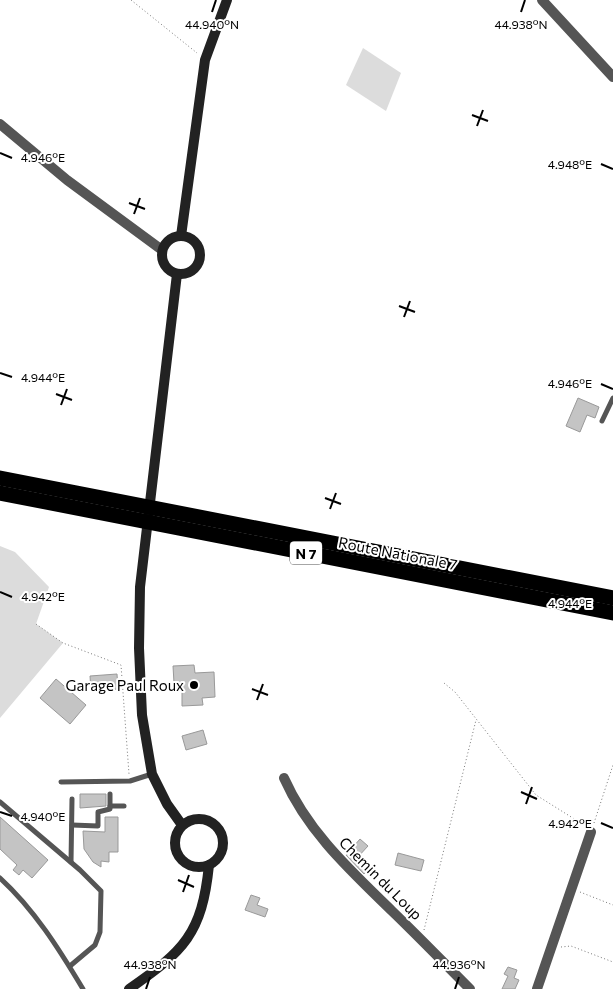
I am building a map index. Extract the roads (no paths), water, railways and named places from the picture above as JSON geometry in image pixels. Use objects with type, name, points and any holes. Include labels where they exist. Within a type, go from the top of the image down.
[{"type":"highway","name":"Route Nationale 7","points":[[0,478],[613,598]]},
{"type":"highway","name":"Route Nationale 7","points":[[0,493],[613,612]]},
{"type":"main road","points":[[181,236],[205,60],[227,0]]},
{"type":"main road","points":[[181,236],[187,237],[197,244],[200,257],[194,268],[183,274],[177,274],[166,267],[163,262],[162,250],[169,240],[181,236]]},
{"type":"main road","points":[[177,274],[140,587],[139,648],[142,715],[152,774],[167,804],[182,825]]},
{"type":"main road","points":[[197,819],[205,819],[218,828],[224,843],[219,858],[209,866],[197,868],[189,866],[178,855],[175,840],[182,825],[197,819]]},
{"type":"main road","points":[[129,989],[162,967],[187,942],[197,924],[203,907],[209,866]]},
{"type":"street","points":[[542,0],[613,77]]},
{"type":"street","points":[[0,124],[67,180],[162,250]]},
{"type":"street","name":"Chemin du Loup","points":[[284,778],[294,800],[324,842],[342,863],[470,989]]},
{"type":"street","points":[[536,989],[591,832]]},
{"type":"lane","points":[[602,421],[613,398]]},
{"type":"lane","points":[[61,782],[130,782],[152,774]]},
{"type":"lane","points":[[72,825],[98,826],[98,812],[107,811],[110,806],[110,794]]},
{"type":"lane","points":[[71,862],[72,799]]},
{"type":"lane","points":[[0,802],[71,862],[101,891],[100,932],[95,944],[70,966]]},
{"type":"lane","points":[[110,806],[124,806]]},
{"type":"lane","points":[[0,878],[25,902],[70,966],[83,989]]},
{"type":"place","name":"Garage Paul Roux","points":[[194,685]]}]
